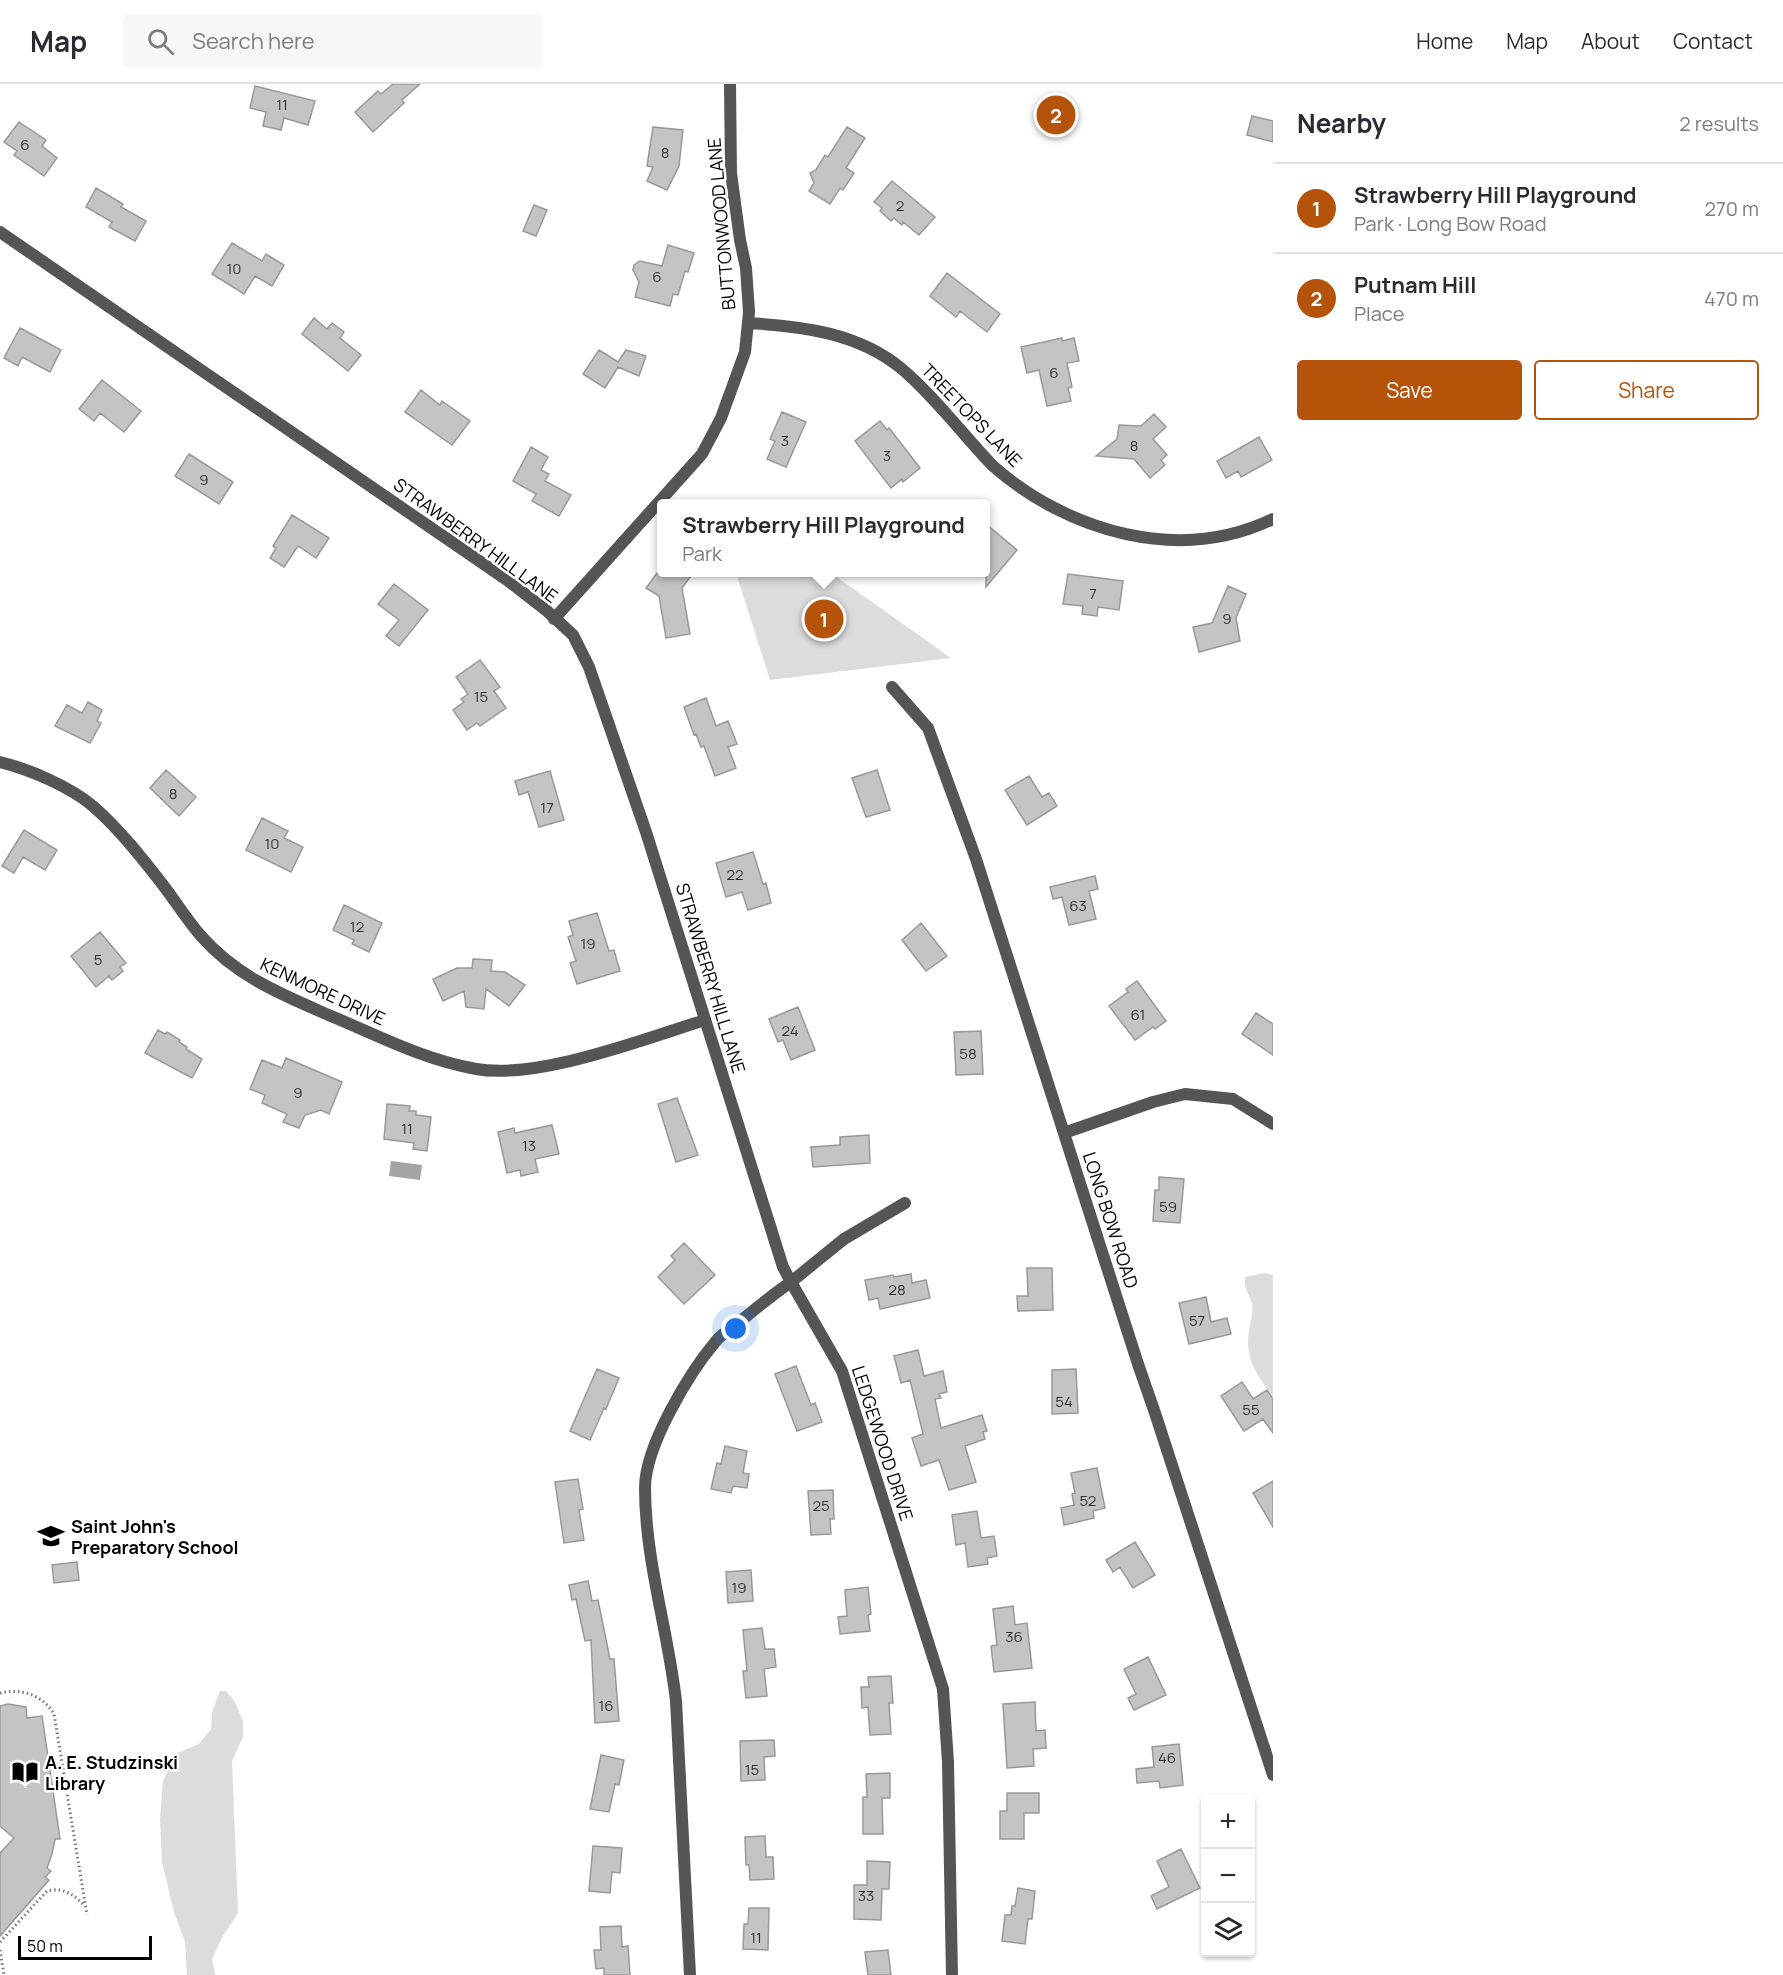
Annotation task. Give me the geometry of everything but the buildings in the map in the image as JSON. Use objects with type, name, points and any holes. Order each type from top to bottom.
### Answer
[{"type":"street","name":"BUTTONWOOD LANE","points":[[662,499],[702,454],[721,418],[745,352],[748,323],[746,268],[731,173],[730,84]]},
{"type":"street","name":"STRAWBERRY HILL LANE","points":[[0,232],[507,580],[573,635],[589,667],[646,832],[783,1267],[791,1282]]},
{"type":"street","name":"TREETOPS LANE","points":[[748,323],[804,327],[852,340],[870,348],[903,369],[993,466],[1009,480],[1048,505],[1092,525],[1159,539],[1209,539],[1231,535],[1273,519]]},
{"type":"street","name":"BUTTONWOOD LANE","points":[[554,619],[657,504]]},
{"type":"street","name":"LONG BOW ROAD","points":[[892,687],[928,728],[976,859],[1138,1364],[1270,1758],[1273,1775]]},
{"type":"street","name":"KENMORE DRIVE","points":[[0,762],[31,772],[92,806],[127,840],[201,936],[226,961],[273,991],[408,1050],[441,1062],[478,1070],[534,1068],[597,1053],[705,1020]]},
{"type":"street","points":[[1064,1132],[1154,1102],[1185,1095],[1233,1099],[1273,1124]]},
{"type":"street","points":[[690,1975],[676,1701],[672,1662],[655,1580],[646,1519],[645,1485],[655,1441],[679,1396],[717,1340],[843,1239],[905,1203]]},
{"type":"street","name":"LEDGEWOOD DRIVE","points":[[791,1282],[842,1371],[943,1689],[948,1762],[952,1975]]},
{"type":"path","points":[[0,1693],[22,1691],[33,1695],[50,1707],[54,1714],[87,1915]]},
{"type":"path","points":[[0,1942],[47,1892],[64,1891],[74,1895],[85,1906]]},
{"type":"path","points":[[0,1950],[4,1975]]},
{"type":"shaded area","points":[[737,577],[837,577],[951,658],[770,680]]},
{"type":"shaded area","points":[[391,1161],[422,1165],[420,1180],[389,1176]]},
{"type":"shaded area","points":[[1265,1273],[1273,1275],[1273,1396],[1252,1364],[1248,1341],[1252,1309],[1245,1286],[1245,1277]]},
{"type":"shaded area","points":[[220,1691],[226,1691],[235,1702],[243,1721],[243,1737],[232,1761],[238,1913],[212,1959],[215,1975],[187,1975],[185,1942],[174,1912],[162,1862],[160,1819],[163,1781],[175,1754],[199,1744],[211,1729],[212,1712]]},
{"type":"place","name":"Putnam Hill","points":[[1056,115]]},
{"type":"place","name":"Strawberry Hill Playground","points":[[824,619]]},
{"type":"place","name":"Saint John's Preparatory School","points":[[51,1536]]},
{"type":"place","name":"A. E. Studzinski Library","points":[[25,1772]]}]
